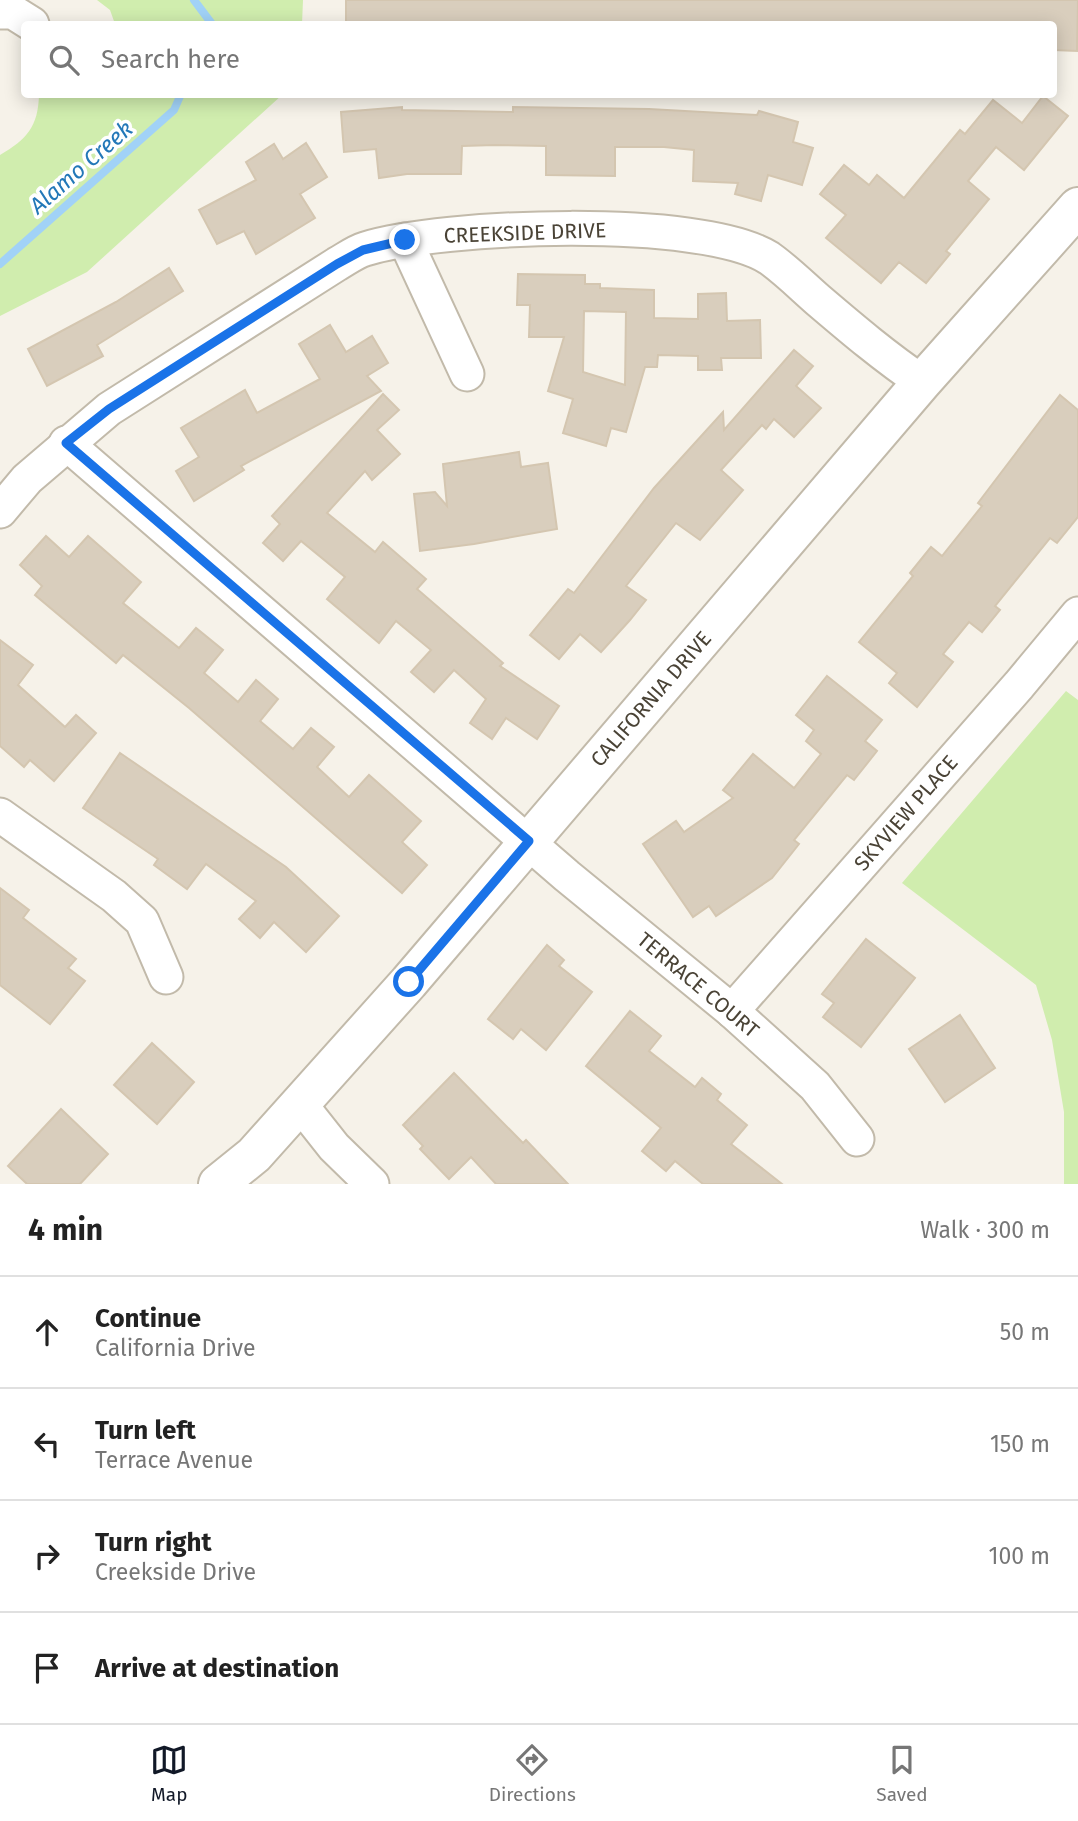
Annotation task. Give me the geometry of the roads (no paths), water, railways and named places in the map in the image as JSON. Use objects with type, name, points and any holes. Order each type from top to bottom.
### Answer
[{"type":"street","points":[[0,12],[13,12],[27,21]]},
{"type":"street","name":"CALIFORNIA DRIVE","points":[[218,1184],[254,1155],[300,1104],[922,382],[1078,207]]},
{"type":"street","name":"CREEKSIDE DRIVE","points":[[0,511],[27,479],[109,409],[337,264],[363,250],[405,240],[468,231],[647,230],[689,233],[734,244],[768,258],[883,355],[922,382]]},
{"type":"street","points":[[405,240],[467,374]]},
{"type":"street","name":"TERRACE COURT","points":[[66,443],[567,876],[732,1011],[815,1086],[857,1139]]},
{"type":"street","name":"SKYVIEW PLACE","points":[[732,1011],[1019,685],[1078,614]]},
{"type":"street","points":[[0,815],[114,896],[142,921],[166,977]]},
{"type":"street","points":[[300,1104],[334,1147],[372,1184]]},
{"type":"waterway","name":"Alamo Creek","points":[[194,0],[210,21]]},
{"type":"waterway","name":"Alamo Creek","points":[[0,264],[174,110],[179,98]]}]
